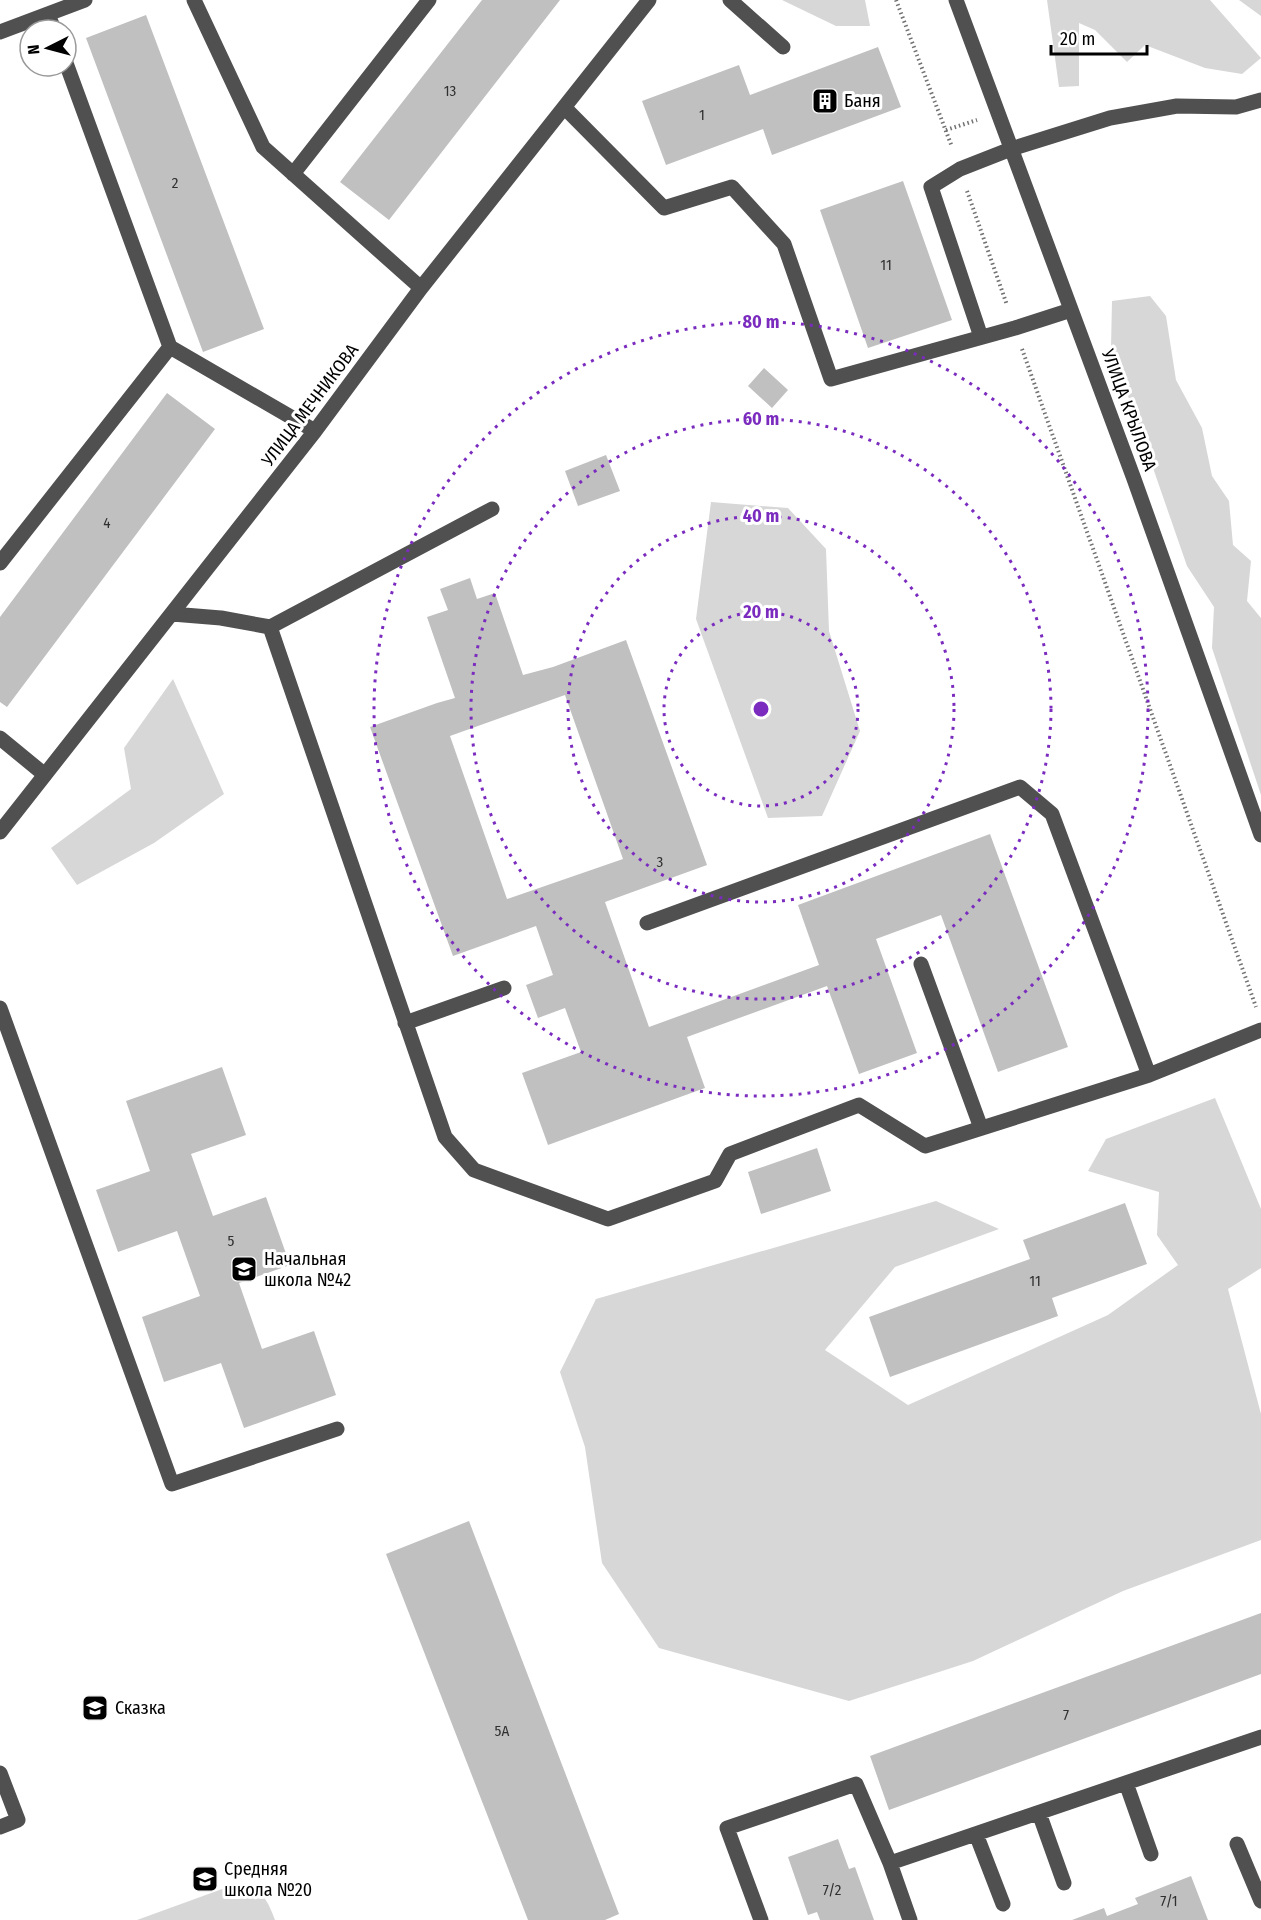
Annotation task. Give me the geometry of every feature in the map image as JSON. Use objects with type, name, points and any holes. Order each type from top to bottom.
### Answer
[{"type":"street","points":[[0,32],[86,0]]},
{"type":"street","points":[[194,0],[262,147],[421,288]]},
{"type":"street","points":[[293,174],[429,0]]},
{"type":"street","name":"УЛИЦА МЕЧНИКОВА","points":[[0,832],[315,431],[421,288],[566,108],[649,0]]},
{"type":"street","points":[[730,0],[783,47]]},
{"type":"street","name":"УЛИЦА КРЫЛОВА","points":[[956,0],[1134,479],[1261,835]]},
{"type":"street","points":[[48,14],[50,18]]},
{"type":"street","points":[[72,78],[170,346],[315,431]]},
{"type":"street","points":[[981,337],[931,187],[960,169],[1011,149],[1110,118],[1177,106],[1236,107],[1261,100]]},
{"type":"street","points":[[566,108],[664,208],[732,187],[784,244],[831,379],[1015,328],[1071,310]]},
{"type":"street","points":[[0,562],[170,346]]},
{"type":"street","points":[[172,614],[220,618],[270,627],[492,509]]},
{"type":"street","points":[[270,627],[445,1137],[474,1170],[608,1219],[715,1181],[730,1155],[859,1105],[925,1146],[1149,1075],[1261,1030]]},
{"type":"street","points":[[0,738],[45,775]]},
{"type":"street","points":[[647,923],[1020,787],[1052,814],[1149,1075]]},
{"type":"street","points":[[921,964],[981,1128]]},
{"type":"street","points":[[405,1023],[504,988]]},
{"type":"street","points":[[0,1008],[172,1484],[337,1429]]},
{"type":"street","points":[[890,1863],[1261,1737]]},
{"type":"street","points":[[0,1773],[18,1820],[0,1827]]},
{"type":"street","points":[[1126,1783],[1151,1854]]},
{"type":"street","points":[[761,1920],[727,1827],[856,1785],[890,1863],[910,1920]]},
{"type":"street","points":[[1039,1813],[1064,1882]]},
{"type":"street","points":[[976,1834],[1003,1904]]},
{"type":"street","points":[[1237,1844],[1261,1901]]},
{"type":"path","points":[[896,0],[960,169],[1257,1010]]},
{"type":"shaded area","points":[[782,0],[865,0],[870,26],[836,26]]},
{"type":"shaded area","points":[[1047,0],[1210,0],[1261,58],[1242,74],[1205,68],[1145,45],[1127,62],[1095,30],[1079,23],[1079,86],[1059,87]]},
{"type":"shaded area","points":[[1239,0],[1261,0],[1261,16]]},
{"type":"shaded area","points":[[1150,296],[1166,316],[1176,380],[1202,428],[1212,476],[1229,501],[1233,545],[1251,561],[1247,601],[1261,618],[1261,795],[1212,648],[1214,607],[1187,566],[1111,347],[1112,301]]},
{"type":"shaded area","points":[[711,502],[788,508],[826,549],[829,631],[860,731],[822,816],[768,818],[696,619]]},
{"type":"shaded area","points":[[173,679],[224,794],[154,843],[77,885],[51,848],[131,789],[124,748]]},
{"type":"shaded area","points":[[1215,1098],[1261,1209],[1261,1268],[1228,1289],[1261,1414],[1261,1540],[1123,1591],[973,1661],[849,1701],[659,1648],[602,1563],[585,1447],[560,1372],[596,1299],[936,1201],[999,1229],[895,1267],[825,1350],[908,1405],[1108,1315],[1178,1265],[1157,1235],[1159,1192],[1088,1171],[1106,1139]]},
{"type":"shaded area","points":[[236,1884],[251,1888],[262,1895],[275,1920],[137,1920]]},
{"type":"building","points":[[482,0],[560,0],[389,220],[340,182]]},
{"type":"building","points":[[146,15],[264,329],[203,352],[86,38]]},
{"type":"building","points":[[878,47],[901,107],[772,155],[763,129],[666,165],[642,101],[739,65],[750,95]]},
{"type":"building","points":[[903,181],[952,320],[868,348],[820,210]]},
{"type":"building","points":[[764,368],[788,390],[772,408],[748,386]]},
{"type":"building","points":[[167,393],[215,429],[7,707],[0,702],[0,617]]},
{"type":"building","points":[[606,455],[620,491],[578,506],[565,471]]},
{"type":"building","points":[[470,578],[477,599],[495,593],[523,675],[553,667],[626,640],[707,865],[605,902],[649,1027],[819,965],[798,905],[990,834],[1068,1047],[998,1072],[941,915],[876,939],[917,1053],[859,1074],[827,986],[687,1037],[705,1088],[548,1145],[522,1073],[581,1052],[565,1008],[538,1018],[526,985],[553,975],[536,926],[453,956],[370,727],[455,698],[427,617],[448,610],[440,589]],"holes":[[[565,695],[623,859],[507,899],[450,736]]]},
{"type":"building","points":[[222,1067],[246,1135],[191,1154],[213,1216],[266,1197],[290,1265],[239,1283],[262,1349],[314,1331],[336,1395],[244,1428],[221,1363],[164,1382],[142,1317],[200,1296],[177,1231],[118,1252],[96,1190],[150,1171],[126,1101]]},
{"type":"building","points":[[817,1148],[831,1191],[761,1214],[748,1172]]},
{"type":"building","points":[[1125,1203],[1147,1264],[1052,1298],[1058,1316],[890,1377],[869,1317],[1030,1259],[1023,1240]]},
{"type":"building","points":[[469,1521],[619,1914],[605,1920],[528,1920],[386,1554]]},
{"type":"building","points":[[1261,1613],[1261,1674],[889,1810],[870,1756]]},
{"type":"building","points":[[838,1839],[849,1869],[855,1867],[874,1920],[820,1920],[817,1912],[808,1915],[788,1857]]},
{"type":"building","points":[[1191,1876],[1208,1920],[1072,1920],[1104,1908],[1107,1916],[1138,1904],[1135,1898]]},
{"type":"place","name":"Баня","points":[[825,101]]},
{"type":"place","name":"Начальная школа №42","points":[[244,1269]]},
{"type":"place","name":"Сказка","points":[[95,1708]]},
{"type":"place","name":"Средняя школа №20","points":[[205,1879]]}]
